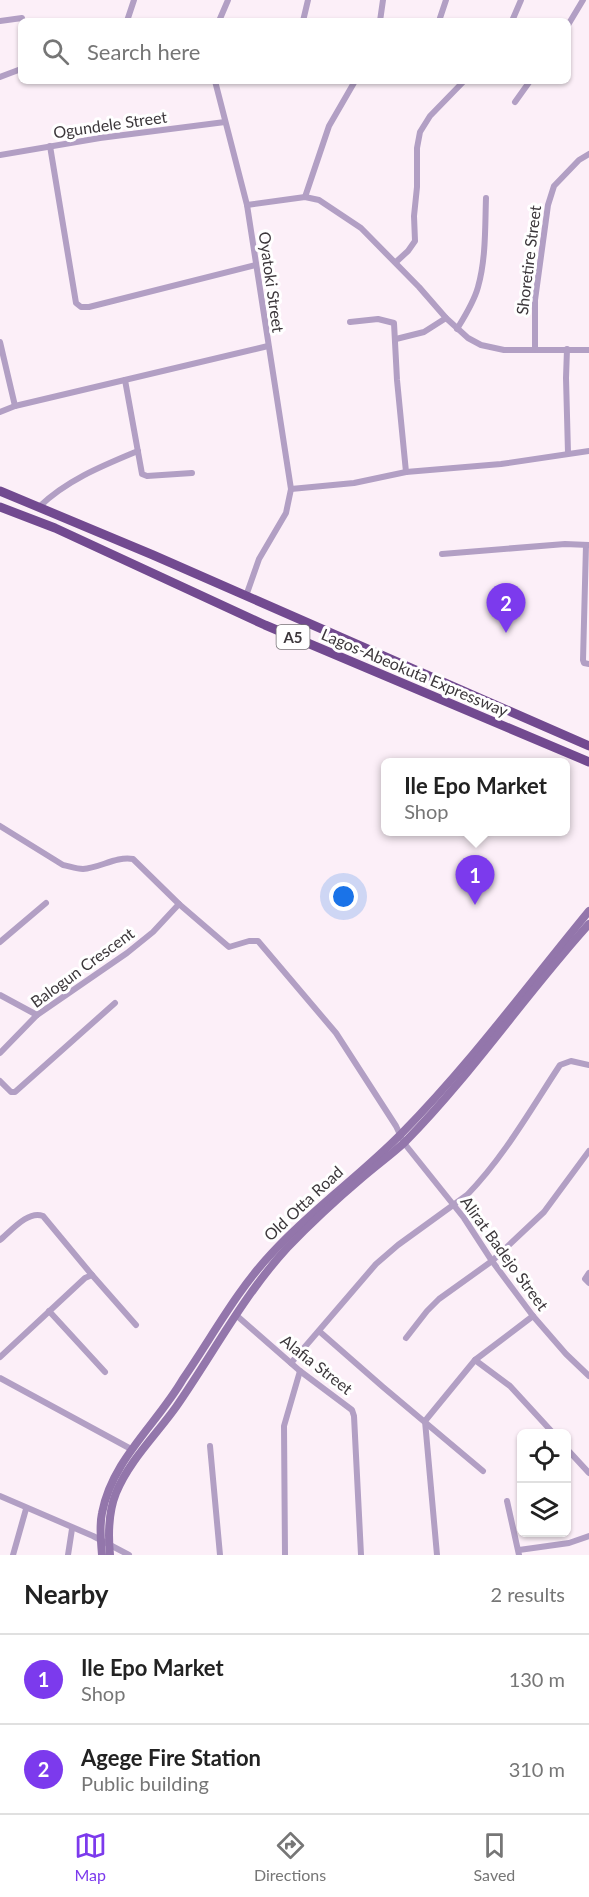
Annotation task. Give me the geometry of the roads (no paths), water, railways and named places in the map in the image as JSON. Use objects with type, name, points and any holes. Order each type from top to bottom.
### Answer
[{"type":"highway","name":"Lagos-Abeokuta Expressway","points":[[0,491],[589,746]]},
{"type":"highway","name":"Lagos-Abeokuta Expressway","points":[[0,507],[55,528],[265,625],[589,762]]},
{"type":"main road","name":"Old Otta Road","points":[[102,1555],[111,1511],[120,1484],[140,1453],[175,1409],[261,1278],[287,1248],[402,1138],[589,911]]},
{"type":"main road","points":[[402,1138],[462,1079],[551,966],[589,924]]},
{"type":"main road","name":"Old Otta Road","points":[[110,1555],[105,1543],[102,1514],[107,1494],[131,1449],[172,1397],[231,1308],[271,1254],[325,1201],[402,1138]]},
{"type":"street","points":[[128,18],[135,0]]},
{"type":"street","points":[[220,18],[228,0]]},
{"type":"street","points":[[304,18],[308,0]]},
{"type":"street","points":[[380,18],[383,0]]},
{"type":"street","points":[[440,18],[446,0]]},
{"type":"street","points":[[513,18],[521,0]]},
{"type":"street","points":[[571,20],[583,0]]},
{"type":"street","points":[[0,21],[18,19]]},
{"type":"street","points":[[0,77],[18,70]]},
{"type":"street","name":"Oyatoki Street","points":[[216,84],[247,205],[291,489]]},
{"type":"street","points":[[305,197],[325,136],[336,111],[353,84]]},
{"type":"street","points":[[396,262],[408,251],[415,240],[416,158],[423,125],[461,84]]},
{"type":"street","points":[[514,102],[528,84]]},
{"type":"street","name":"Ogundele Street","points":[[0,155],[225,122]]},
{"type":"street","points":[[50,146],[76,303],[81,307],[256,265]]},
{"type":"street","name":"Shoretire Street","points":[[535,349],[535,300],[545,218],[551,195],[554,186],[569,173],[579,160],[589,154]]},
{"type":"street","points":[[247,205],[305,197],[319,200],[351,221],[378,243],[446,318],[475,342],[495,349],[589,350]]},
{"type":"street","points":[[457,329],[479,286],[486,198]]},
{"type":"street","points":[[396,339],[423,332],[446,318]]},
{"type":"street","points":[[350,322],[378,319],[394,323],[406,472]]},
{"type":"street","points":[[0,342],[15,406]]},
{"type":"street","points":[[0,412],[15,406],[268,346]]},
{"type":"street","points":[[567,349],[568,453]]},
{"type":"street","points":[[125,380],[143,476],[192,473]]},
{"type":"street","points":[[39,507],[72,480],[138,451]]},
{"type":"street","points":[[246,596],[259,559],[286,513],[291,489],[354,483],[406,472],[512,463],[589,451]]},
{"type":"street","points":[[442,554],[565,544],[587,545],[583,660],[584,663],[589,664]]},
{"type":"street","points":[[0,826],[63,865],[74,868],[83,869],[124,858],[133,859],[179,904]]},
{"type":"street","points":[[0,942],[46,903]]},
{"type":"street","name":"Balogun Crescent","points":[[0,1053],[37,1016],[135,947],[153,932],[179,904]]},
{"type":"street","name":"Alirat Badejo Street","points":[[179,904],[229,947],[249,941],[258,941],[336,1033],[402,1138],[464,1218],[492,1261],[533,1316],[566,1354],[589,1376]]},
{"type":"street","points":[[0,994],[37,1016]]},
{"type":"street","points":[[0,1081],[11,1092],[15,1092],[116,1002]]},
{"type":"street","points":[[291,1363],[376,1264],[467,1195],[492,1166],[560,1065],[571,1061],[589,1065]]},
{"type":"street","points":[[406,1338],[439,1299],[492,1261],[544,1212],[589,1151]]},
{"type":"street","points":[[1,1238],[28,1217],[39,1214],[44,1216],[136,1325]]},
{"type":"street","points":[[0,1357],[85,1278],[93,1275]]},
{"type":"street","points":[[49,1311],[105,1372]]},
{"type":"street","name":"Alafia Street","points":[[236,1315],[300,1371],[347,1404],[354,1416],[361,1555]]},
{"type":"street","points":[[437,1555],[425,1421],[475,1360],[533,1316]]},
{"type":"street","points":[[319,1331],[483,1471]]},
{"type":"street","points":[[475,1360],[510,1386],[549,1429]]},
{"type":"street","points":[[285,1555],[284,1426],[300,1371]]},
{"type":"street","points":[[0,1377],[131,1449]]},
{"type":"street","points":[[210,1446],[212,1489],[220,1555]]},
{"type":"street","points":[[571,1453],[589,1473]]},
{"type":"street","points":[[0,1497],[129,1555]]},
{"type":"street","points":[[507,1501],[519,1553],[569,1543],[589,1536]]},
{"type":"street","points":[[13,1555],[27,1509]]},
{"type":"street","points":[[68,1555],[72,1529]]},
{"type":"place","name":"Agege Fire Station","points":[[506,633]]},
{"type":"place","name":"Ile Epo Market","points":[[475,905]]}]
